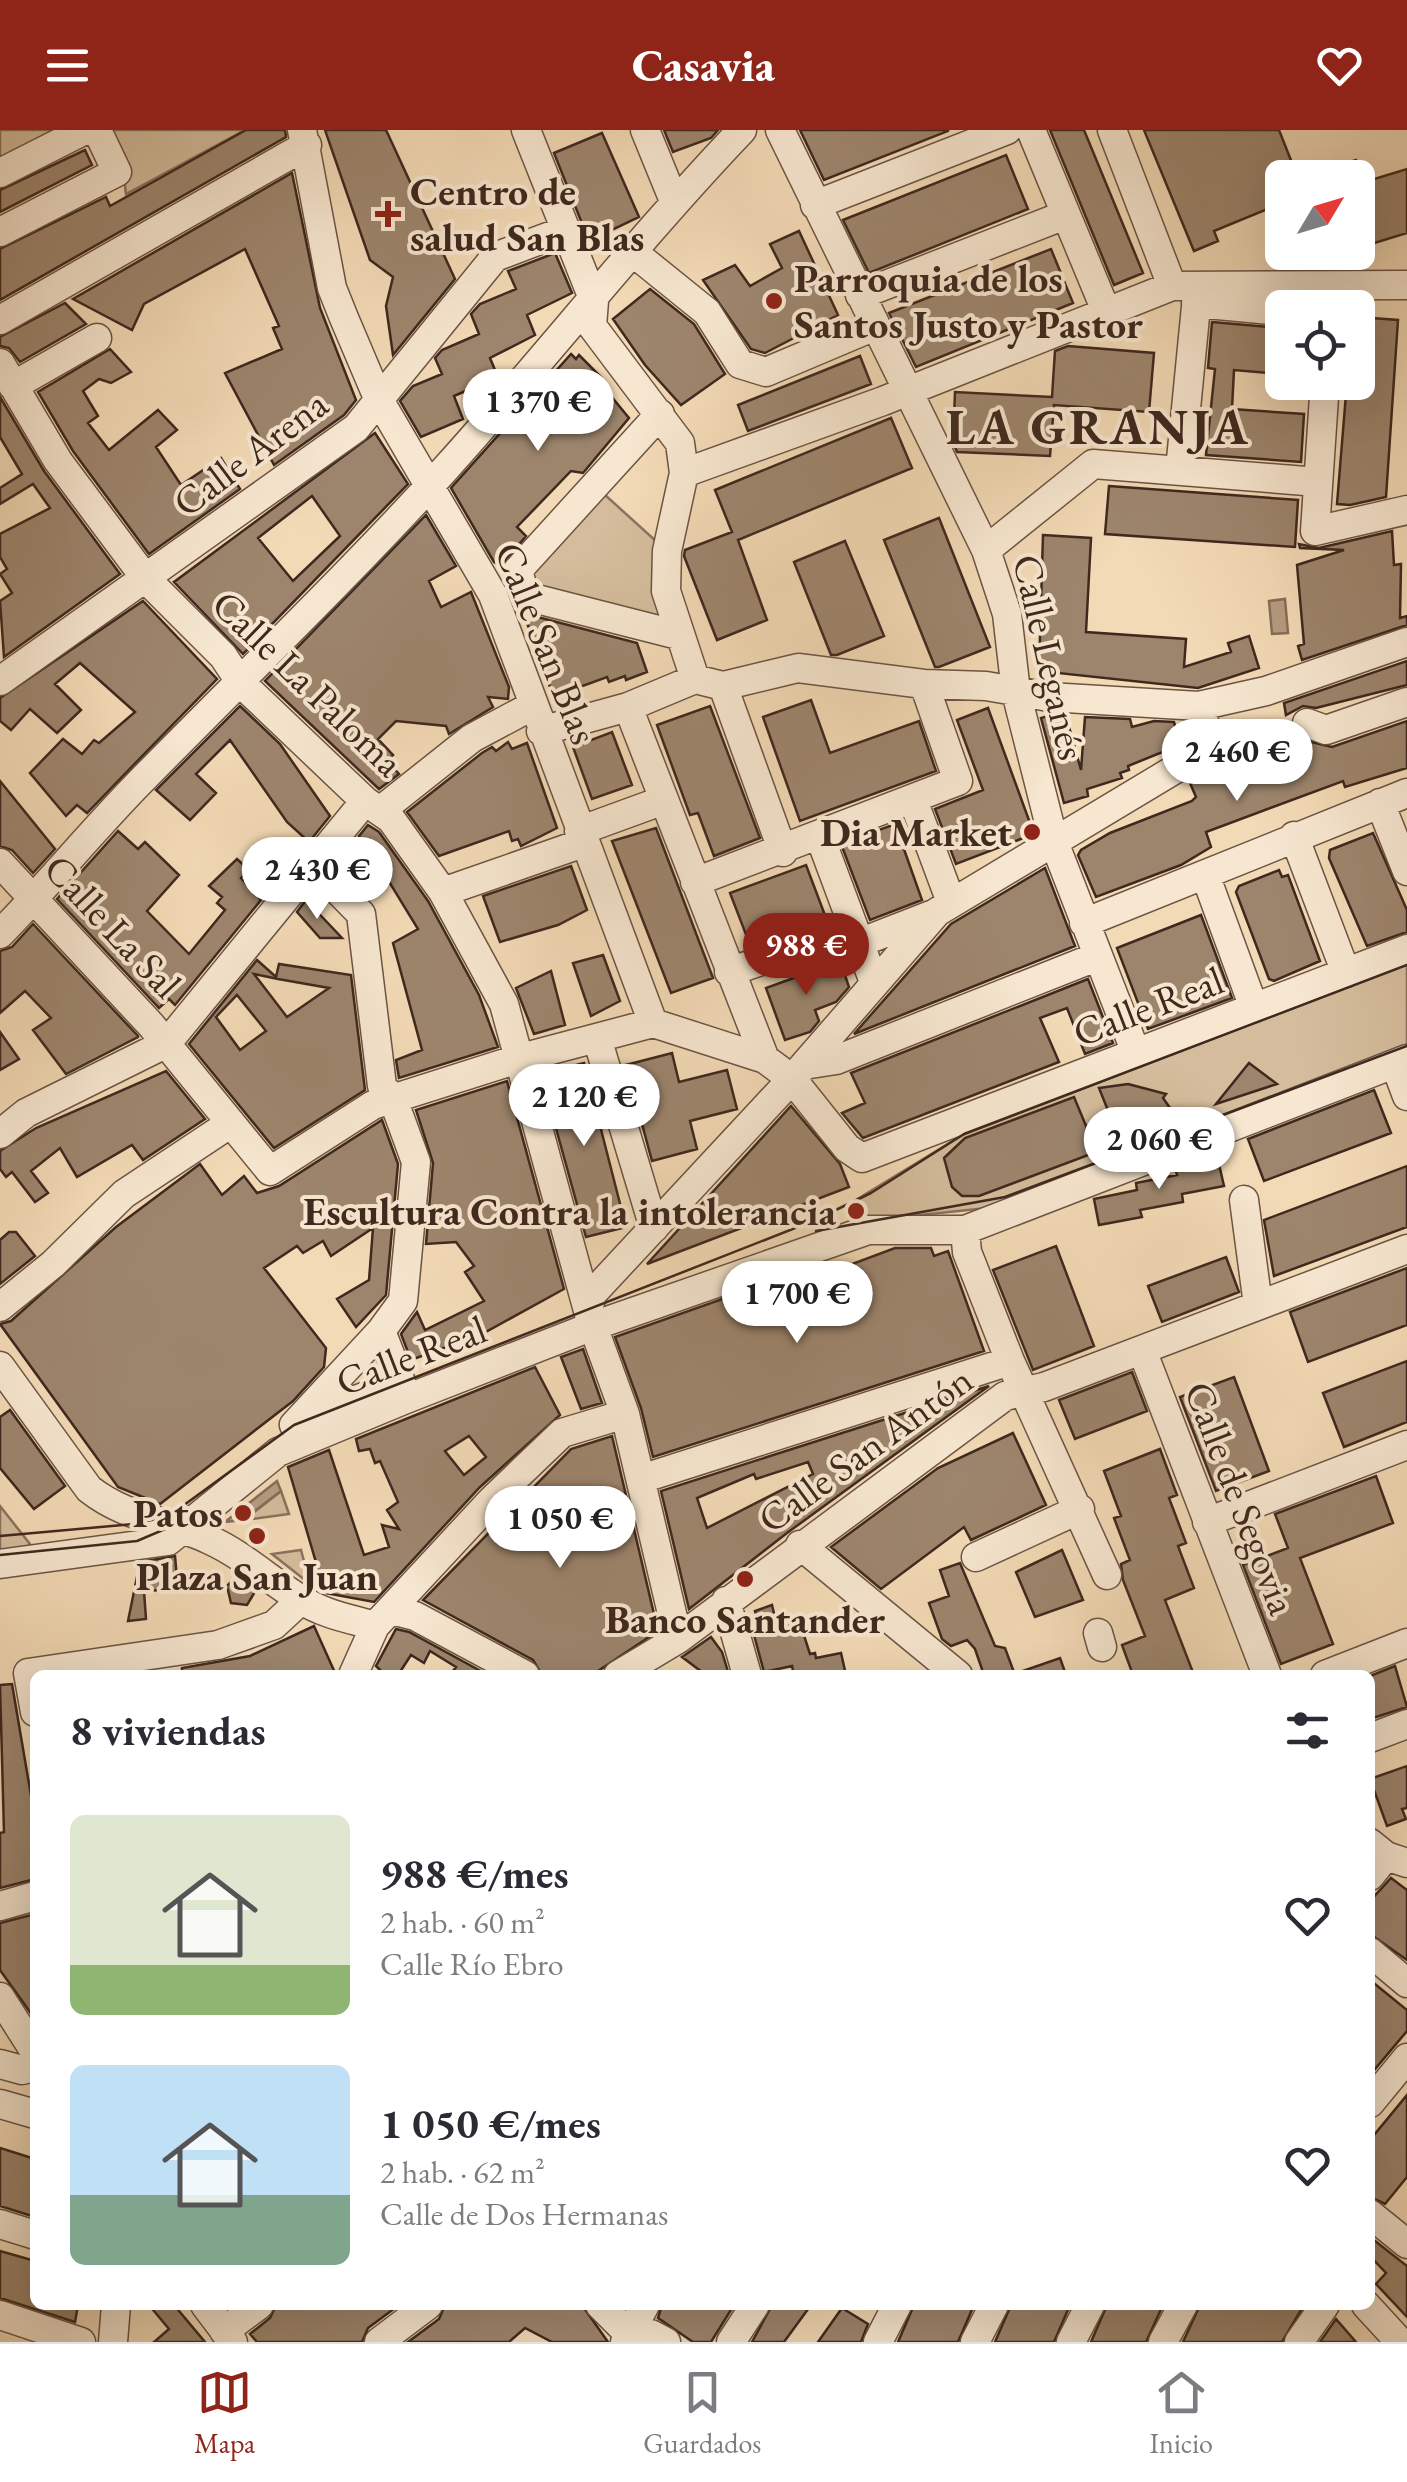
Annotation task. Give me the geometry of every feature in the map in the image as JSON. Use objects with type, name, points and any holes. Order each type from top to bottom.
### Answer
[{"type":"street","points":[[0,173],[85,130]]},
{"type":"street","points":[[0,232],[117,172],[97,130]]},
{"type":"street","points":[[644,130],[674,202]]},
{"type":"street","points":[[0,933],[139,783],[241,683],[431,484],[594,301],[674,202],[742,130]]},
{"type":"street","name":"Calle Leganés","points":[[780,130],[904,392],[986,550],[1007,614],[1016,692],[1054,842],[1136,1052]]},
{"type":"street","points":[[1031,130],[1106,311]]},
{"type":"street","points":[[1112,130],[1188,292],[1180,470]]},
{"type":"street","points":[[535,133],[594,301],[592,326],[680,443],[684,473],[667,552],[666,592],[694,680]]},
{"type":"street","points":[[815,205],[998,134]]},
{"type":"street","points":[[0,320],[305,138]]},
{"type":"street","name":"Calle San Blas","points":[[305,138],[332,288],[378,398],[493,595],[653,1024]]},
{"type":"street","points":[[860,294],[1066,214]]},
{"type":"street","name":"Calle Arena","points":[[2,674],[146,579],[356,428],[496,257],[566,230]]},
{"type":"street","points":[[634,253],[707,312],[740,364],[766,372],[875,326]]},
{"type":"street","points":[[1372,290],[1407,285]]},
{"type":"street","points":[[1188,292],[1265,307]]},
{"type":"street","points":[[684,473],[904,392],[1106,311],[1188,292],[1265,294]]},
{"type":"street","points":[[7,375],[97,338]]},
{"type":"street","name":"Calle La Paloma","points":[[7,375],[58,461],[146,579],[223,656],[241,683],[373,806],[443,892],[504,1004],[591,1318],[624,1414],[678,1640]]},
{"type":"street","points":[[1323,400],[1314,532],[1407,510]]},
{"type":"street","points":[[660,414],[518,570],[525,596],[678,635]]},
{"type":"street","points":[[986,550],[1093,464],[1318,482]]},
{"type":"street","points":[[0,1134],[26,1113],[167,1044],[314,865],[373,806],[472,738],[536,718],[628,707],[694,680],[723,686],[798,668],[924,684],[1199,706],[1266,691],[1407,642]]},
{"type":"street","points":[[695,882],[783,852],[958,781],[924,684]]},
{"type":"street","points":[[723,686],[783,852]]},
{"type":"street","points":[[1307,723],[1326,730],[1407,702]]},
{"type":"street","points":[[729,972],[944,907],[1212,747],[1199,706]]},
{"type":"street","points":[[628,707],[764,1059]]},
{"type":"street","points":[[1084,923],[1407,793]]},
{"type":"street","points":[[443,892],[664,800]]},
{"type":"street","points":[[913,800],[944,907]]},
{"type":"street","points":[[1380,803],[1407,871]]},
{"type":"street","points":[[1294,836],[1346,973]]},
{"type":"street","points":[[820,837],[874,982]]},
{"type":"street","name":"Calle La Sal","points":[[0,862],[167,1044],[270,1171],[373,1106],[394,1099]]},
{"type":"street","points":[[299,1433],[403,1302],[416,1162],[394,1099],[382,1086],[361,914],[314,865]]},
{"type":"street","points":[[1206,877],[1254,1008]]},
{"type":"street","points":[[591,1318],[592,1294],[798,1072],[944,907]]},
{"type":"street","name":"Calle Real","points":[[798,1072],[847,1148],[862,1158],[1407,949]]},
{"type":"street","points":[[394,1099],[521,1058],[653,1024],[798,1072],[1096,957]]},
{"type":"street","points":[[597,1038],[654,1228]]},
{"type":"street","points":[[1108,1576],[1010,1361],[968,1252],[965,1230],[1401,1062],[1407,1096]]},
{"type":"street","points":[[0,1307],[78,1241],[124,1194],[231,1123]]},
{"type":"street","points":[[1244,1200],[1258,1305]]},
{"type":"street","name":"Calle Real","points":[[0,1564],[145,1547],[186,1530],[299,1433],[591,1318],[868,1230],[965,1230]]},
{"type":"street","name":"Calle San Antón","points":[[627,1670],[678,1640],[726,1600],[1004,1396],[1026,1392],[1142,1350],[1407,1248]]},
{"type":"street","points":[[299,1433],[400,1382],[381,1330]]},
{"type":"street","name":"Calle de Segovia","points":[[1142,1350],[1265,1670]]},
{"type":"street","points":[[641,1479],[1010,1361]]},
{"type":"street","points":[[1,1370],[89,1489],[130,1516],[186,1530],[235,1553],[301,1600],[383,1618],[415,1616],[515,1670]]},
{"type":"street","points":[[355,1670],[383,1618],[492,1500],[562,1433],[624,1414]]},
{"type":"street","points":[[1207,1522],[1407,1445]]},
{"type":"street","points":[[976,1557],[1080,1509]]},
{"type":"street","points":[[800,1545],[952,1670]]},
{"type":"street","points":[[71,1670],[129,1666],[218,1645],[274,1625],[301,1600]]},
{"type":"street","points":[[726,1600],[746,1670]]},
{"type":"street","points":[[1338,1670],[1407,1643]]},
{"type":"street","points":[[1375,1736],[1407,1724]]},
{"type":"street","points":[[0,1906],[30,1897]]},
{"type":"street","points":[[1375,1956],[1407,1983]]},
{"type":"street","points":[[0,1997],[30,2044]]},
{"type":"street","points":[[1375,2097],[1407,2058]]},
{"type":"street","points":[[0,2064],[30,2068]]},
{"type":"street","points":[[0,2104],[30,2113]]},
{"type":"street","points":[[1389,2229],[1407,2206]]},
{"type":"street","points":[[0,2224],[30,2233]]},
{"type":"street","points":[[114,2342],[116,2310]]},
{"type":"street","points":[[209,2310],[228,2337],[254,2310]]},
{"type":"street","points":[[379,2342],[421,2310]]},
{"type":"street","points":[[604,2310],[627,2338]]},
{"type":"street","points":[[627,2338],[642,2310]]},
{"type":"street","points":[[731,2342],[752,2310]]},
{"type":"street","points":[[878,2342],[894,2310]]},
{"type":"street","points":[[975,2342],[991,2310]]},
{"type":"street","points":[[1070,2342],[1087,2310]]},
{"type":"street","points":[[1163,2342],[1180,2310]]},
{"type":"street","points":[[1299,2342],[1321,2310]]},
{"type":"street","points":[[1371,2310],[1400,2342]]},
{"type":"street","points":[[0,2315],[81,2342]]},
{"type":"street","points":[[0,2332],[28,2342]]},
{"type":"street","points":[[627,2338],[650,2334],[666,2342]]},
{"type":"shaded area","points":[[0,130],[75,130],[0,168]]},
{"type":"shaded area","points":[[109,130],[245,130],[126,194],[122,162]]},
{"type":"shaded area","points":[[594,485],[667,551],[678,635],[525,596],[518,570]]},
{"type":"shaded area","points":[[1285,599],[1288,633],[1272,634],[1269,601]]},
{"type":"shaded area","points":[[1407,953],[1407,1049],[997,1207],[853,1222],[846,1206],[964,1134]]},
{"type":"shaded area","points":[[277,1481],[281,1491],[243,1520],[225,1522]]},
{"type":"shaded area","points":[[281,1491],[289,1514],[244,1520]]},
{"type":"shaded area","points":[[0,1506],[41,1558],[0,1564]]},
{"type":"shaded area","points":[[301,1550],[310,1584],[272,1554]]},
{"type":"building","points":[[246,130],[285,130],[286,137],[0,300],[0,249],[106,197],[110,206]]},
{"type":"building","name":"Centro de salud San Blas","points":[[325,130],[386,130],[455,279],[393,355],[386,306],[393,277],[370,260]]},
{"type":"building","points":[[664,130],[718,130],[711,138],[673,152]]},
{"type":"building","points":[[800,130],[948,130],[948,131],[824,180]]},
{"type":"building","points":[[1050,130],[1084,130],[1143,273],[1114,285]]},
{"type":"building","points":[[1144,130],[1279,130],[1291,160],[1265,160],[1265,210],[1214,231],[1218,241],[1194,251]]},
{"type":"building","points":[[602,133],[639,217],[589,241],[554,153]]},
{"type":"building","points":[[85,150],[92,165],[0,212],[0,190]]},
{"type":"building","points":[[1006,155],[1028,209],[869,273],[843,220]]},
{"type":"building","points":[[1407,169],[1407,233],[1375,243],[1375,179]]},
{"type":"building","points":[[292,173],[320,308],[356,400],[344,415],[274,465],[225,373],[282,349],[273,328],[279,326],[245,249],[144,304],[132,330],[73,299]]},
{"type":"building","name":"Parroquia de los Santos Justo y Pastor","points":[[799,231],[838,315],[765,353],[751,349],[703,280],[735,265],[750,286],[782,268],[770,244]]},
{"type":"building","points":[[1051,249],[1073,303],[916,367],[889,313]]},
{"type":"building","points":[[555,253],[572,293],[527,315],[535,335],[490,358],[498,377],[454,396],[463,419],[421,437],[400,401],[413,386],[442,374],[435,358],[442,350],[479,334],[471,314],[480,304],[516,289],[508,271]]},
{"type":"building","points":[[650,289],[694,324],[725,374],[681,405],[645,365],[613,319]]},
{"type":"building","points":[[65,303],[86,324],[20,362],[9,348],[0,346],[0,337]]},
{"type":"building","points":[[1375,318],[1398,320],[1386,497],[1337,504],[1346,400],[1375,400]]},
{"type":"building","points":[[1212,322],[1265,327],[1265,373],[1234,370],[1232,409],[1304,414],[1301,462],[1206,455],[1215,369],[1208,368]]},
{"type":"building","points":[[1068,346],[1154,353],[1149,412],[1054,405],[1050,456],[957,452],[953,442],[955,392],[1052,397],[1055,351]]},
{"type":"building","points":[[110,349],[131,372],[111,383],[99,379],[83,391],[98,416],[88,423],[109,450],[158,410],[177,430],[156,447],[181,485],[221,458],[240,489],[149,554],[73,451],[38,392]]},
{"type":"building","points":[[571,354],[576,359],[579,355],[604,380],[601,384],[629,418],[583,473],[571,471],[517,527],[526,536],[501,566],[494,562],[451,488]]},
{"type":"building","points":[[860,356],[871,384],[748,431],[738,405]]},
{"type":"building","points":[[0,397],[44,471],[120,574],[4,657],[0,601],[12,593],[0,574],[7,569],[0,557],[0,534],[50,508],[33,484],[0,504],[0,488],[22,474],[0,437]]},
{"type":"building","points":[[891,418],[912,468],[738,540],[767,620],[717,640],[684,556],[685,550],[732,532],[715,490]]},
{"type":"building","points":[[375,433],[408,484],[243,654],[174,582]],"holes":[[[312,496],[340,536],[293,581],[258,538]]]},
{"type":"building","points":[[1109,486],[1298,500],[1295,547],[1105,534]]},
{"type":"building","points":[[426,515],[456,566],[429,581],[441,607],[471,592],[509,687],[508,699],[488,697],[493,707],[449,734],[446,726],[396,721],[378,739],[393,755],[387,761],[399,774],[379,789],[265,681]]},
{"type":"building","points":[[939,518],[990,647],[935,667],[884,540]]},
{"type":"building","points":[[1392,531],[1394,565],[1401,564],[1400,618],[1407,616],[1407,625],[1302,660],[1298,646],[1304,644],[1297,565],[1344,550],[1300,548],[1299,544],[1319,548]]},
{"type":"building","points":[[1043,535],[1091,538],[1086,632],[1186,639],[1184,667],[1231,652],[1228,643],[1249,636],[1259,668],[1198,688],[1039,671]]},
{"type":"building","points":[[845,541],[884,636],[831,655],[794,562]]},
{"type":"building","points":[[143,601],[217,679],[87,813],[77,805],[66,816],[30,773],[63,739],[82,754],[94,740],[99,743],[135,712],[80,663],[55,684],[81,710],[57,733],[30,709],[11,730],[0,721],[0,698]]},
{"type":"building","points":[[534,616],[637,643],[647,672],[626,680],[625,676],[609,682],[607,677],[577,688],[551,690],[526,620]]},
{"type":"building","points":[[1407,661],[1407,685],[1316,708],[1303,706],[1286,715],[1284,703]]},
{"type":"building","points":[[811,700],[830,753],[919,721],[936,771],[800,821],[763,717]]},
{"type":"building","points":[[240,706],[280,744],[330,816],[309,842],[287,822],[230,740],[196,774],[216,793],[190,820],[156,790]]},
{"type":"building","points":[[710,706],[760,838],[714,856],[698,813],[690,815],[657,725]]},
{"type":"building","points":[[988,708],[1034,834],[956,864],[935,809],[983,790],[957,720]]},
{"type":"building","points":[[1066,716],[1081,770],[1085,717],[1130,719],[1132,727],[1154,721],[1174,722],[1178,738],[1168,741],[1170,749],[1128,766],[1129,770],[1120,773],[1122,778],[1087,789],[1088,796],[1064,803],[1041,718]]},
{"type":"building","points":[[1407,721],[1407,768],[1345,787],[1343,781],[1206,832],[1211,847],[1181,865],[1096,897],[1078,855],[1081,850],[1110,833],[1192,801],[1196,797],[1190,783],[1303,740],[1332,747]]},
{"type":"building","points":[[612,732],[632,785],[592,799],[573,747]]},
{"type":"building","points":[[508,742],[512,749],[527,743],[557,828],[521,846],[518,839],[512,841],[509,831],[439,856],[407,812],[482,753],[492,747],[496,751]]},
{"type":"building","points":[[0,781],[55,849],[33,873],[12,850],[0,846]]},
{"type":"building","points":[[895,824],[922,900],[870,920],[841,844]]},
{"type":"building","points":[[368,825],[379,832],[428,901],[479,995],[498,1047],[399,1078],[396,1060],[422,1050],[393,943],[418,929],[385,875],[376,882],[360,856],[368,851],[359,836]]},
{"type":"building","points":[[656,828],[713,978],[671,993],[612,841]]},
{"type":"building","points":[[118,831],[138,849],[145,842],[179,875],[147,911],[189,954],[225,910],[217,903],[222,897],[209,886],[237,859],[249,870],[241,878],[261,900],[175,1005],[169,999],[159,1008],[57,899]]},
{"type":"building","points":[[1373,833],[1407,910],[1407,932],[1367,946],[1329,858],[1330,850]]},
{"type":"building","points":[[806,865],[826,918],[750,945],[730,893]]},
{"type":"building","points":[[571,866],[587,910],[558,925],[500,942],[483,896]]},
{"type":"building","points":[[1045,868],[1075,946],[854,1034],[951,924]]},
{"type":"building","points":[[1279,870],[1282,877],[1288,875],[1320,961],[1274,981],[1269,979],[1236,892],[1239,886]]},
{"type":"building","points":[[306,900],[342,938],[320,938],[297,912]]},
{"type":"building","points":[[1201,915],[1232,998],[1148,1029],[1117,948]]},
{"type":"building","points":[[33,924],[138,1037],[66,1074],[33,1030],[51,1018],[25,991],[0,1013],[0,951],[12,947]]},
{"type":"building","points":[[603,955],[620,1001],[591,1016],[573,963]]},
{"type":"building","points":[[257,960],[276,977],[279,964],[351,975],[365,1090],[274,1148],[189,1044]],"holes":[[[254,974],[278,979],[329,988],[287,1017]],[[237,995],[266,1031],[240,1050],[216,1017]]]},
{"type":"building","points":[[840,961],[849,987],[836,1002],[815,1010],[819,1021],[810,1032],[785,1040],[766,988]]},
{"type":"building","points":[[551,971],[565,1025],[534,1034],[516,988]]},
{"type":"building","points":[[1088,979],[1113,1043],[1085,1054],[1067,1008],[1040,1018],[1059,1062],[863,1138],[842,1113],[865,1103],[851,1073]]},
{"type":"building","points":[[0,1032],[19,1059],[0,1070]]},
{"type":"building","points":[[672,1053],[679,1082],[727,1070],[737,1109],[690,1121],[697,1149],[652,1161],[626,1065]]},
{"type":"building","points":[[584,1063],[626,1227],[586,1237],[541,1074]]},
{"type":"building","points":[[1249,1063],[1277,1084],[1216,1104]]},
{"type":"building","points":[[166,1071],[205,1119],[143,1160],[132,1145],[77,1177],[60,1148],[31,1171],[48,1193],[35,1202],[12,1172],[6,1177],[0,1169],[0,1151],[36,1128]]},
{"type":"building","points":[[507,1081],[564,1289],[482,1334],[411,1360],[401,1334],[417,1312],[425,1330],[484,1301],[465,1272],[474,1266],[456,1242],[426,1244],[433,1163],[416,1110]]},
{"type":"building","points":[[1128,1084],[1166,1094],[1163,1098],[1179,1121],[979,1196],[962,1196],[952,1187],[944,1158],[965,1138],[1074,1097],[1089,1133],[1113,1123],[1099,1088]]},
{"type":"building","points":[[1374,1090],[1391,1133],[1264,1181],[1248,1139]]},
{"type":"building","points":[[791,1106],[840,1164],[849,1187],[647,1264]]},
{"type":"building","points":[[382,1120],[398,1164],[386,1295],[356,1327],[337,1299],[369,1280],[373,1228],[331,1256],[323,1241],[303,1253],[297,1246],[264,1268],[326,1348],[324,1367],[293,1401],[160,1504],[118,1487],[0,1324],[11,1321],[116,1227],[200,1164],[222,1195],[244,1176],[257,1193],[279,1186]]},
{"type":"building","points":[[1218,1160],[1224,1186],[1182,1194],[1183,1202],[1140,1210],[1142,1217],[1099,1225],[1094,1199],[1137,1190],[1136,1183],[1177,1175],[1175,1168]]},
{"type":"building","points":[[1407,1166],[1407,1227],[1274,1276],[1264,1220]]},
{"type":"building","points":[[9,1232],[16,1232],[35,1256],[0,1284],[0,1240]]},
{"type":"building","points":[[1056,1246],[1094,1346],[1033,1370],[993,1270]]},
{"type":"building","points":[[895,1248],[931,1248],[934,1256],[948,1251],[984,1351],[653,1457],[641,1408],[615,1337],[742,1292],[748,1303]]},
{"type":"building","points":[[1226,1257],[1239,1292],[1162,1322],[1148,1286]]},
{"type":"building","points":[[1407,1268],[1407,1325],[1308,1362],[1290,1312]]},
{"type":"building","points":[[583,1349],[602,1403],[581,1409],[561,1357]]},
{"type":"building","points":[[1407,1361],[1407,1422],[1344,1447],[1323,1393]]},
{"type":"building","points":[[535,1367],[560,1415],[480,1487],[374,1602],[325,1593],[288,1467],[329,1450],[364,1555],[389,1547],[382,1525],[399,1529],[387,1510],[398,1502],[380,1461],[375,1463],[370,1449],[359,1451],[356,1439]],"holes":[[[469,1436],[486,1457],[464,1475],[445,1451]]]},
{"type":"building","points":[[1132,1372],[1147,1411],[1075,1439],[1059,1400]]},
{"type":"building","points":[[1234,1377],[1269,1471],[1216,1491],[1180,1397]]},
{"type":"building","points":[[989,1386],[689,1609],[661,1491]],"holes":[[[808,1462],[813,1474],[707,1528],[697,1498],[754,1474],[756,1479]]]},
{"type":"building","points":[[10,1410],[65,1486],[34,1509],[0,1468],[0,1417]]},
{"type":"building","points":[[1013,1433],[1046,1505],[971,1540],[964,1527],[881,1589],[831,1547],[938,1468]]},
{"type":"building","points":[[612,1436],[658,1631],[600,1670],[539,1670],[533,1660],[423,1600],[571,1449]]},
{"type":"building","points":[[1160,1449],[1177,1495],[1169,1498],[1186,1543],[1178,1546],[1194,1588],[1165,1600],[1192,1670],[1131,1670],[1122,1645],[1145,1636],[1123,1580],[1121,1564],[1130,1560],[1114,1518],[1121,1516],[1104,1471]]},
{"type":"building","points":[[1376,1476],[1393,1523],[1300,1558],[1333,1644],[1281,1664],[1243,1565],[1288,1548],[1275,1514]]},
{"type":"building","points":[[1062,1550],[1083,1600],[1035,1617],[1016,1572]]},
{"type":"building","points":[[175,1556],[178,1589],[144,1591],[146,1619],[128,1621],[140,1562]]},
{"type":"building","points":[[960,1563],[995,1646],[1005,1648],[1013,1670],[982,1670],[975,1649],[967,1640],[951,1646],[942,1639],[929,1603],[949,1596],[940,1570]]},
{"type":"building","points":[[237,1576],[256,1590],[247,1605],[231,1603],[227,1586]]},
{"type":"building","points":[[772,1605],[777,1626],[799,1620],[810,1654],[815,1653],[816,1658],[841,1653],[845,1670],[793,1670],[792,1666],[763,1670],[750,1620],[757,1618],[755,1611]]},
{"type":"building","points":[[314,1626],[334,1670],[182,1670],[250,1656]]},
{"type":"building","points":[[396,1629],[409,1632],[479,1670],[454,1670],[456,1667],[430,1651],[424,1663],[411,1655],[401,1670],[380,1670],[376,1666]]},
{"type":"building","points":[[711,1637],[722,1652],[727,1670],[699,1670],[682,1657]]},
{"type":"building","points":[[1060,1658],[1064,1670],[1026,1670]]},
{"type":"building","points":[[1395,1666],[1407,1707],[1375,1717],[1375,1674]]},
{"type":"building","points":[[12,1684],[30,1790],[30,1880],[0,1888],[0,1833],[4,1832],[0,1685]]},
{"type":"building","points":[[1407,1766],[1407,1808],[1402,1809],[1406,1819],[1387,1826],[1375,1793],[1375,1777]]},
{"type":"building","points":[[1391,1878],[1407,1890],[1407,1960],[1375,1938],[1375,1896]]},
{"type":"building","points":[[30,1915],[30,2012],[0,1970],[0,1923]]},
{"type":"building","points":[[1375,1984],[1407,2010],[1407,2031],[1375,2069]]},
{"type":"building","points":[[1407,2095],[1407,2177],[1385,2204],[1375,2199],[1375,2134]]},
{"type":"building","points":[[0,2148],[30,2157],[30,2215],[0,2206]]},
{"type":"building","points":[[1375,2241],[1407,2266],[1407,2317],[1376,2284],[1386,2273],[1375,2261]]},
{"type":"building","points":[[0,2251],[30,2260],[30,2308],[0,2298]]},
{"type":"building","points":[[38,2310],[77,2310],[75,2322]]},
{"type":"building","points":[[153,2310],[178,2310],[205,2342],[154,2342],[169,2329]]},
{"type":"building","points":[[274,2310],[392,2310],[368,2328],[362,2342],[257,2342],[250,2334]]},
{"type":"building","points":[[443,2310],[586,2310],[608,2342],[552,2342],[525,2328],[509,2342],[408,2342],[439,2319]]},
{"type":"building","points":[[660,2310],[731,2310],[711,2342],[693,2342],[658,2318]]},
{"type":"building","points":[[769,2310],[807,2310],[784,2342],[752,2342]]},
{"type":"building","points":[[841,2310],[868,2324],[861,2342],[818,2342]]},
{"type":"building","points":[[912,2310],[972,2310],[958,2342],[898,2342]]},
{"type":"building","points":[[1009,2310],[1068,2310],[1054,2342],[995,2342]]},
{"type":"building","points":[[1105,2310],[1161,2310],[1146,2342],[1091,2342]]},
{"type":"building","points":[[1198,2310],[1301,2310],[1282,2342],[1183,2342]]},
{"type":"building","points":[[1336,2319],[1356,2342],[1320,2342]]},
{"type":"tram line","points":[[0,1536],[134,1524],[169,1516],[294,1425],[813,1221],[871,1193],[964,1134],[1407,965]]},
{"type":"tram line","points":[[816,1231],[1005,1197],[1407,1046]]},
{"type":"tram line","points":[[0,1555],[137,1541],[184,1521]]},
{"type":"place","name":"Centro de salud San Blas","points":[[388,214]]},
{"type":"place","name":"Parroquia de los Santos Justo y Pastor","points":[[774,301]]},
{"type":"place","name":"Dia Market","points":[[1032,832]]},
{"type":"place","name":"Escultura Contra la intolerancia","points":[[856,1211]]},
{"type":"place","name":"Patos","points":[[243,1513]]},
{"type":"place","name":"Plaza San Juan","points":[[257,1536]]},
{"type":"place","name":"Banco Santander","points":[[745,1579]]},
{"type":"district","name":"LA GRANJA","points":[[1098,426]]}]
